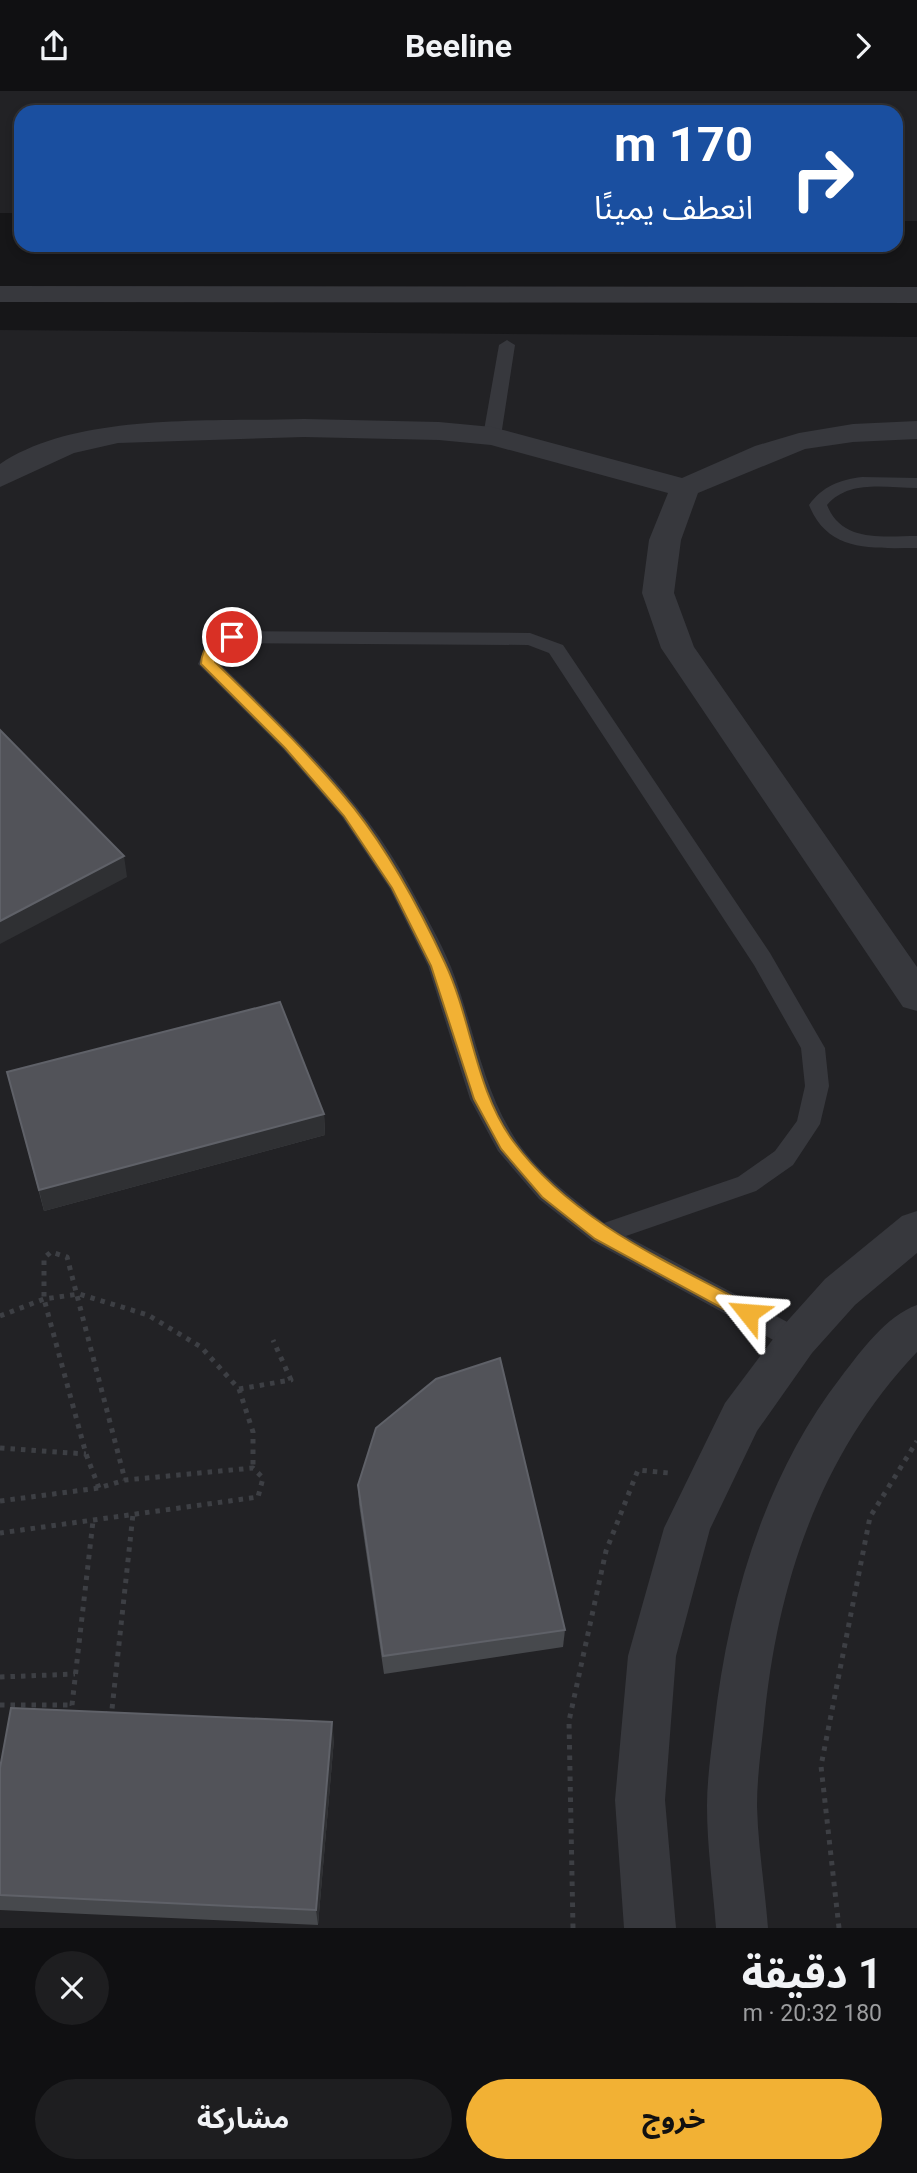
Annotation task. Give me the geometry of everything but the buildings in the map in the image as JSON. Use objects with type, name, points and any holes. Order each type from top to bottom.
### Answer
[{"type":"street","points":[[0,294],[917,295]]},
{"type":"street","points":[[0,478],[19,465],[65,446],[118,434],[304,428],[439,431],[492,436],[685,488],[748,460],[814,438],[889,430],[917,430]]},
{"type":"street","points":[[685,488],[665,540],[658,593],[678,648],[917,997]]},
{"type":"street","points":[[650,1928],[640,1801],[652,1656],[687,1528],[741,1417],[797,1340],[840,1292],[917,1228]]},
{"type":"street","points":[[742,1928],[732,1805],[741,1679],[767,1567],[807,1468],[860,1382],[917,1322]]},
{"type":"lane","points":[[492,436],[507,345]]},
{"type":"lane","points":[[917,483],[846,483],[827,491],[818,505],[822,520],[837,533],[860,541],[917,542]]},
{"type":"lane","points":[[601,1234],[747,1184],[784,1158],[808,1124],[817,1086],[813,1048],[755,948],[556,649],[530,639],[232,637],[218,643],[209,652],[208,664],[290,744],[349,812],[399,886],[439,966],[482,1099],[506,1145],[548,1192],[601,1234],[797,1340]]},
{"type":"path","points":[[99,1488],[86,1454],[44,1299],[44,1258],[51,1252],[68,1257],[125,1480]]},
{"type":"path","points":[[0,1316],[44,1299],[79,1294],[148,1315],[201,1347],[239,1389],[253,1432],[253,1468],[263,1478],[258,1497],[0,1533]]},
{"type":"path","points":[[239,1389],[291,1380],[273,1340]]},
{"type":"path","points":[[839,1928],[821,1766],[870,1517],[917,1441]]},
{"type":"path","points":[[0,1448],[86,1454]]},
{"type":"path","points":[[0,1501],[99,1488],[125,1480],[253,1468]]},
{"type":"path","points":[[573,1928],[569,1721],[606,1551],[638,1470],[712,1476]]},
{"type":"path","points":[[102,1719],[112,1709],[133,1514]]},
{"type":"path","points":[[89,1722],[76,1716],[72,1705],[93,1521]]},
{"type":"path","points":[[0,1677],[75,1674]]},
{"type":"path","points":[[0,1705],[72,1705]]},
{"type":"shaded area","points":[[0,91],[917,91],[917,221],[903,221],[903,105],[14,105],[14,213],[0,213]]},
{"type":"shaded area","points":[[0,330],[917,337],[917,1928],[0,1928]]},
{"type":"route","points":[[232,637],[218,643],[209,652],[208,664],[290,744],[349,812],[399,886],[439,966],[482,1099],[506,1145],[548,1192],[601,1234],[748,1313]]}]
